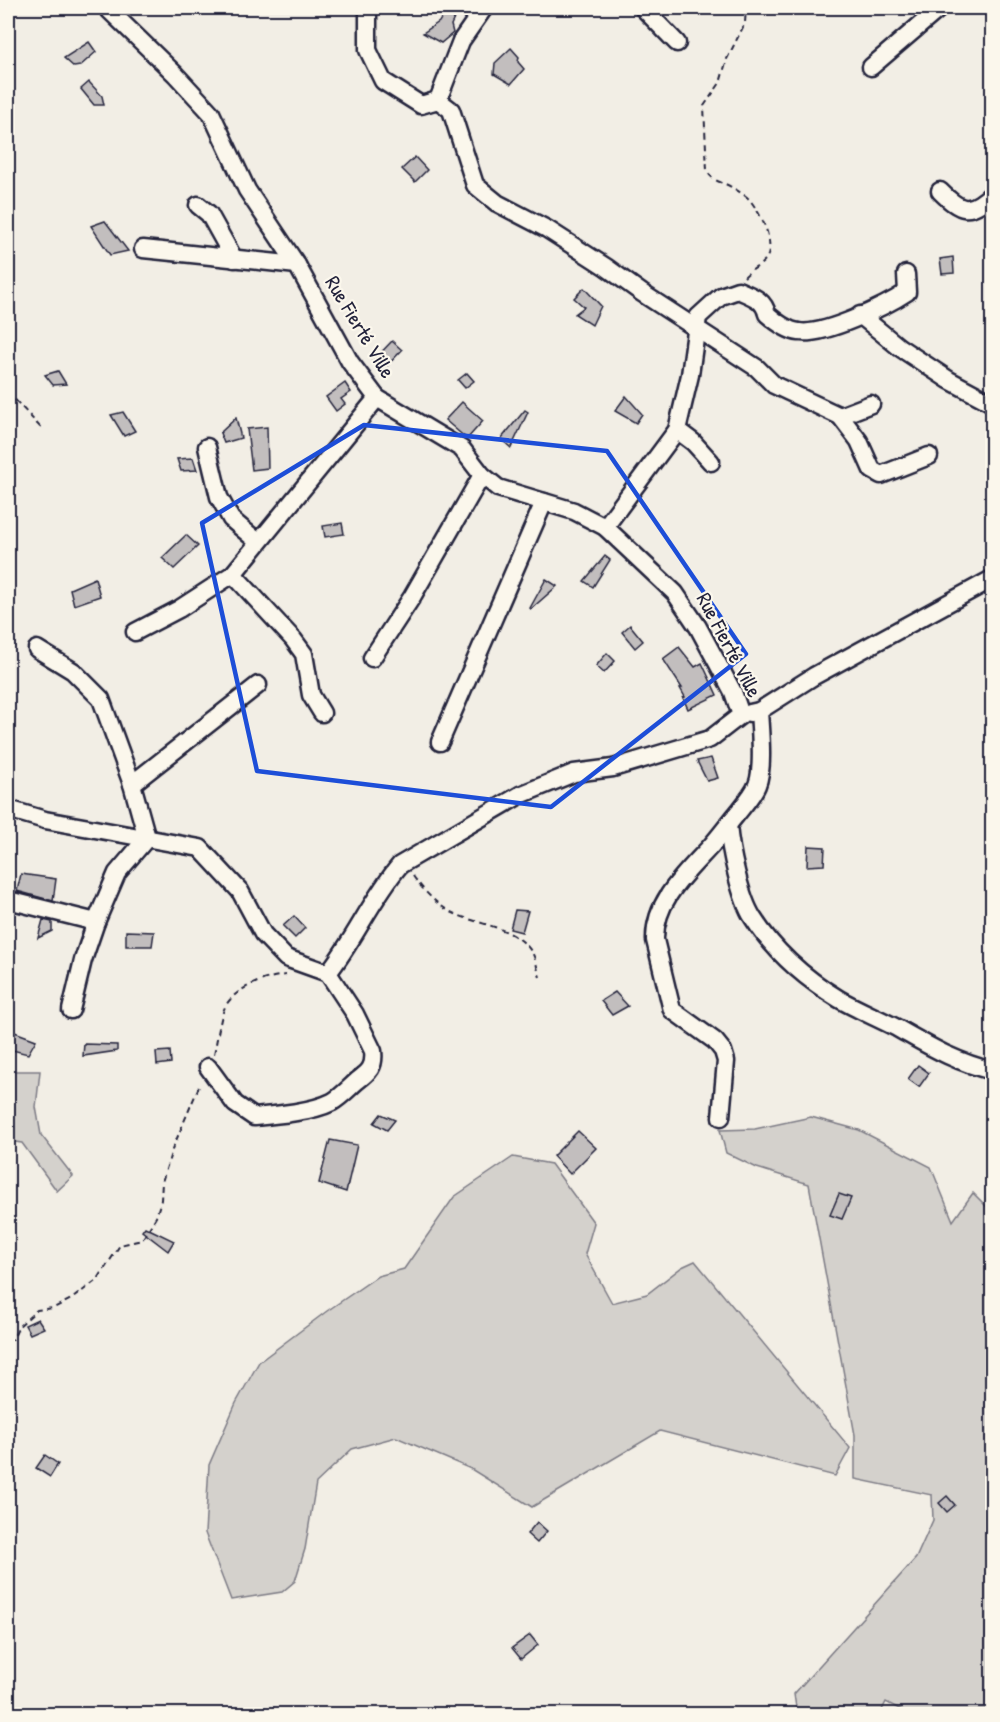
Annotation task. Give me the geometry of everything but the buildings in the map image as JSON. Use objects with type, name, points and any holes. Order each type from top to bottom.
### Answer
[{"type":"street","name":"Rue Fierté Ville","points":[[107,8],[175,74],[211,113],[247,190],[297,265],[350,362],[377,398],[462,449],[482,475],[498,488],[574,511],[605,527],[675,593],[698,627],[728,682],[741,715],[710,739],[613,768],[574,772],[520,795],[400,865]]},
{"type":"street","points":[[368,8],[368,50],[383,81],[421,105],[438,100]]},
{"type":"street","points":[[438,100],[461,41],[484,8]]},
{"type":"street","points":[[643,8],[677,44]]},
{"type":"street","points":[[871,67],[940,8]]},
{"type":"street","points":[[438,100],[451,110],[475,185],[497,203],[547,229],[606,267],[757,368],[774,385],[840,417],[859,441],[872,470],[881,475],[929,456]]},
{"type":"street","points":[[940,191],[955,207],[966,209],[980,205],[993,194]]},
{"type":"street","points":[[198,205],[209,214],[234,259]]},
{"type":"street","points":[[143,249],[297,265]]},
{"type":"street","points":[[605,527],[676,430],[690,375],[698,317],[721,296],[738,290],[757,299],[765,306],[766,314],[778,322],[798,332],[816,330],[841,324],[897,299],[907,292],[906,274]]},
{"type":"street","points":[[860,315],[899,347],[950,380],[993,403]]},
{"type":"street","points":[[135,632],[179,609],[233,574],[377,398]]},
{"type":"street","points":[[840,417],[871,404]]},
{"type":"street","points":[[676,430],[693,442],[711,462]]},
{"type":"street","points":[[207,447],[219,497],[231,519],[258,542]]},
{"type":"street","points":[[372,657],[412,597],[482,475]]},
{"type":"street","points":[[440,742],[544,502]]},
{"type":"street","points":[[233,574],[304,654],[310,695],[322,713]]},
{"type":"street","points":[[741,715],[759,711],[814,676],[993,579]]},
{"type":"street","points":[[37,649],[73,671],[101,699],[132,784],[147,838]]},
{"type":"street","points":[[132,784],[258,685]]},
{"type":"street","points":[[721,1117],[726,1061],[723,1051],[715,1041],[677,1016],[672,1010],[655,940],[655,928],[665,903],[677,883],[728,825],[757,785],[760,774],[759,711]]},
{"type":"street","points":[[8,809],[45,820],[200,848],[240,891],[263,934],[286,958],[328,973],[355,1014],[374,1057],[374,1064],[369,1071],[333,1101],[320,1107],[254,1117],[235,1104],[208,1067]]},
{"type":"street","points":[[728,825],[730,843],[745,901],[752,917],[793,964],[815,983],[841,1000],[951,1059],[993,1071]]},
{"type":"street","points":[[71,1010],[83,960],[117,873],[147,838]]},
{"type":"street","points":[[328,973],[344,954],[388,879],[400,865]]},
{"type":"street","points":[[8,900],[96,922]]},
{"type":"path","points":[[738,290],[744,275],[763,262],[768,254],[769,240],[748,198],[731,186],[711,179],[707,171],[704,106],[720,83],[728,59],[745,23],[746,8]]},
{"type":"path","points":[[8,392],[41,428]]},
{"type":"path","points":[[400,865],[408,868],[423,891],[451,912],[492,926],[523,941],[533,953],[540,977]]},
{"type":"path","points":[[8,1342],[13,1339],[19,1326],[37,1310],[54,1308],[73,1298],[98,1278],[120,1245],[142,1240],[156,1217],[161,1200],[162,1182],[172,1150],[213,1056],[223,1009],[240,989],[269,976],[288,975]]},
{"type":"highlighted area","points":[[364,425],[607,451],[746,654],[551,807],[257,771],[202,523]]},
{"type":"shaded area","points":[[8,1071],[40,1071],[36,1107],[41,1135],[73,1176],[57,1191],[22,1143],[8,1141]]},
{"type":"shaded area","points":[[811,1117],[859,1130],[931,1167],[953,1221],[973,1193],[992,1212],[992,1714],[909,1714],[886,1702],[880,1714],[797,1714],[794,1694],[916,1558],[933,1520],[932,1495],[855,1479],[855,1435],[809,1184],[757,1168],[726,1153],[720,1130],[755,1129]]},
{"type":"shaded area","points":[[513,1157],[551,1164],[594,1223],[585,1254],[612,1303],[647,1294],[682,1267],[695,1261],[850,1448],[835,1476],[660,1431],[532,1507],[471,1469],[396,1437],[352,1449],[316,1483],[305,1549],[295,1581],[282,1592],[231,1600],[205,1533],[209,1465],[236,1403],[259,1362],[378,1276],[404,1269],[454,1197]]}]
